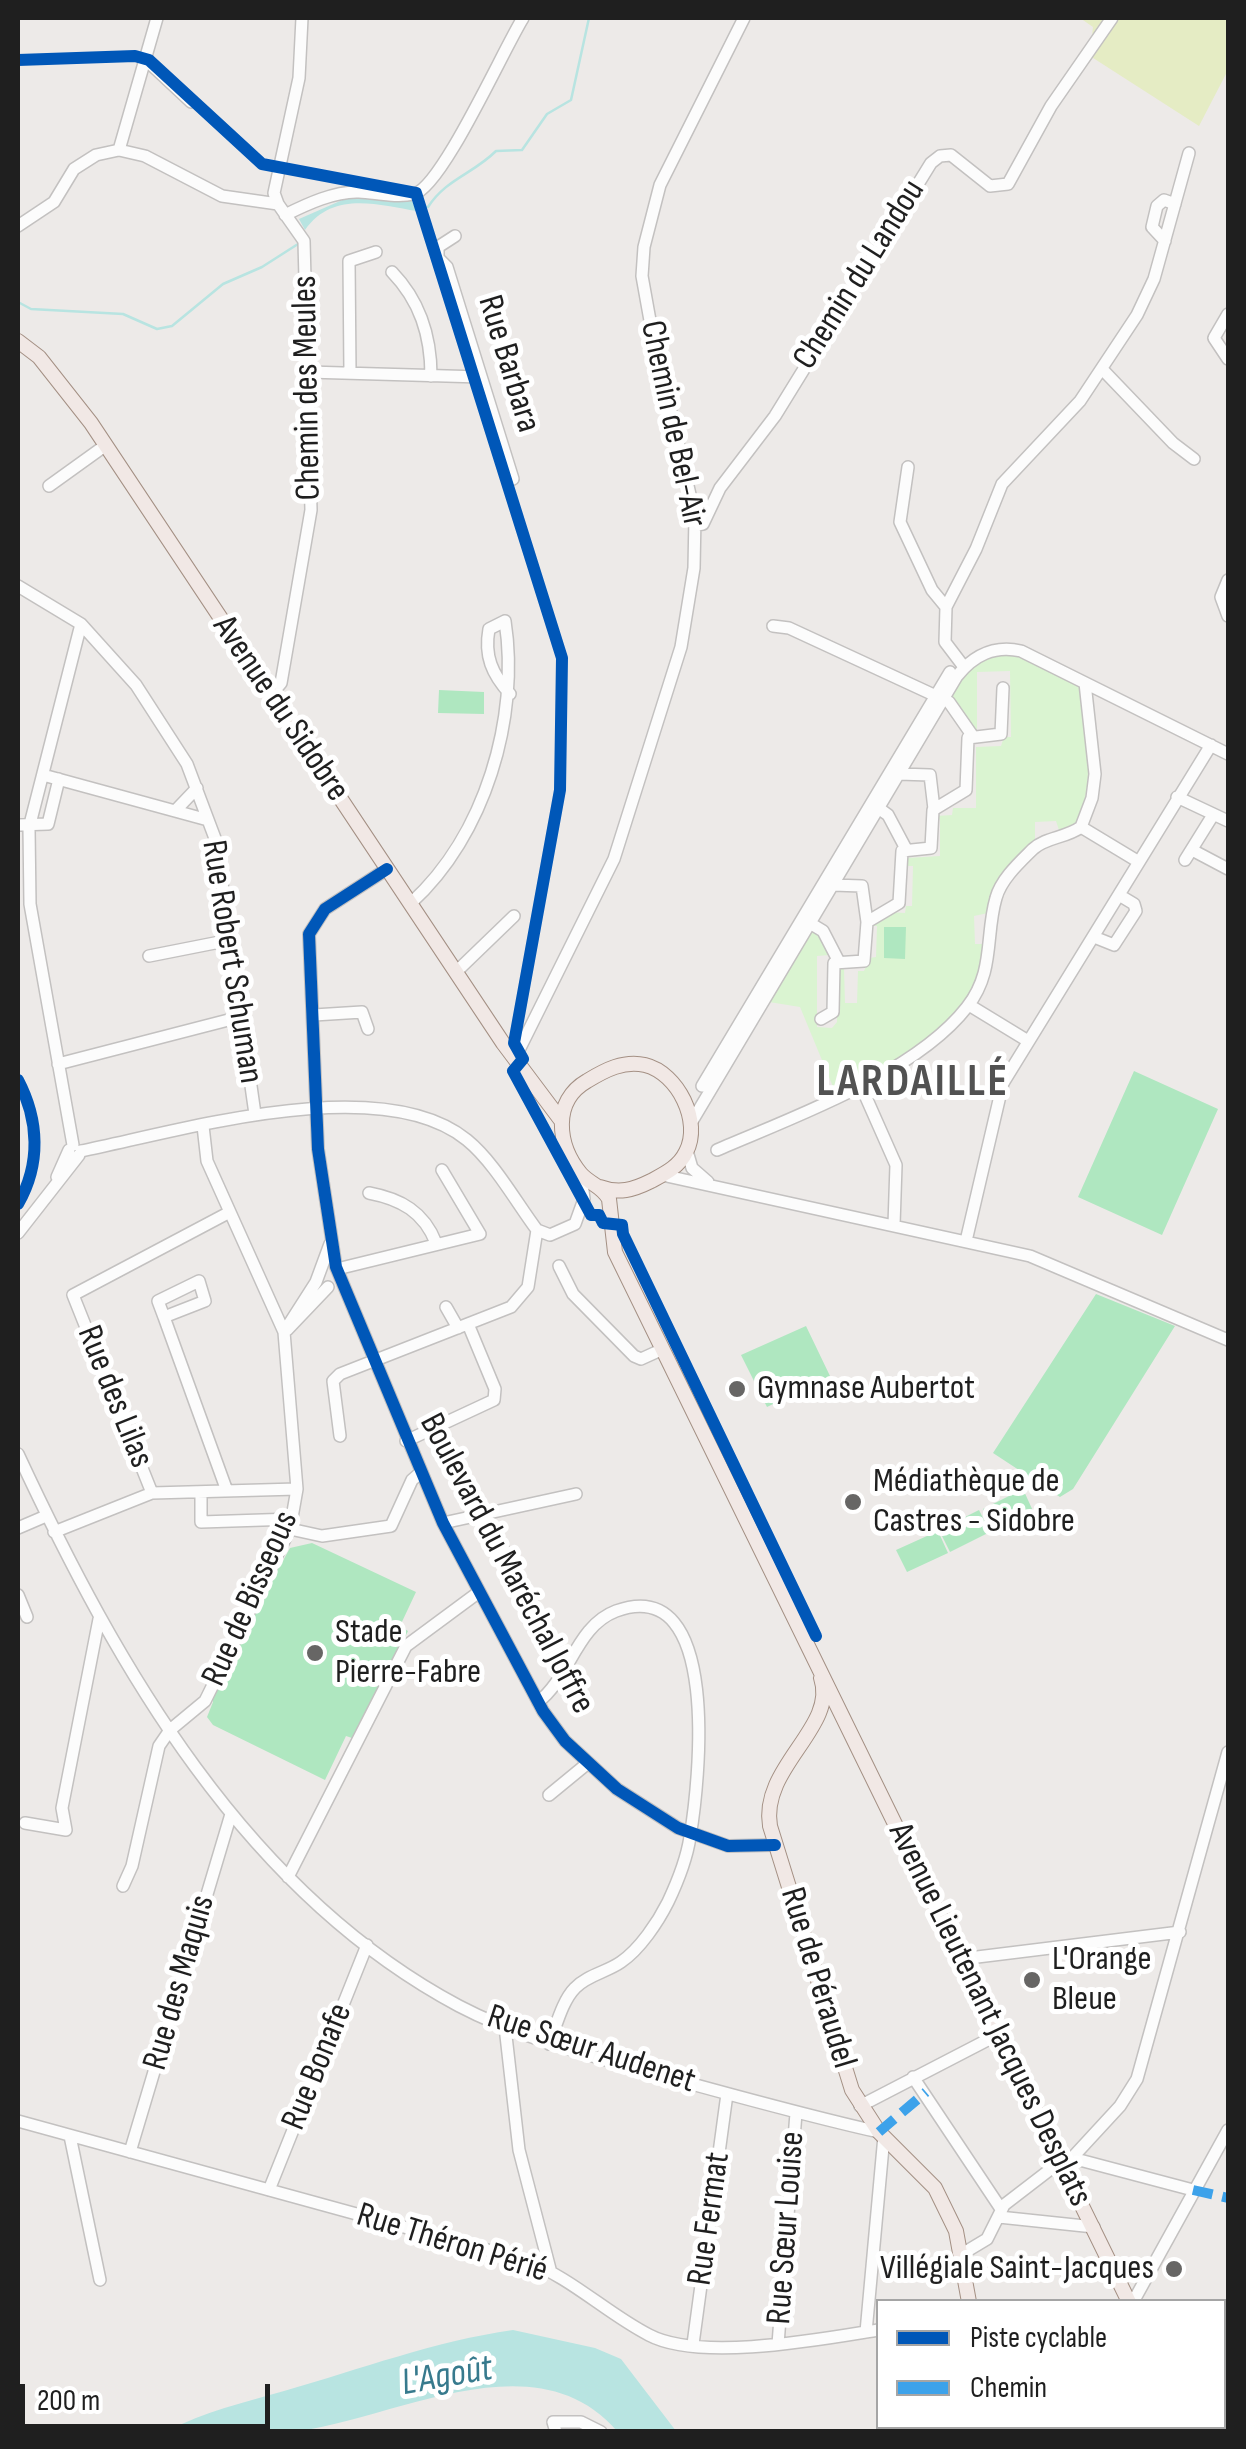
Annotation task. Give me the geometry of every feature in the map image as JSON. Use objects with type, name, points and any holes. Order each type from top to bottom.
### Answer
[{"type":"main road","name":"Avenue du Sidobre","points":[[18,341],[66,388],[106,445],[456,972],[561,1120]]},
{"type":"main road","points":[[538,1091],[558,1094],[574,1090],[606,1070],[634,1064],[662,1073],[679,1092],[690,1126],[687,1151],[662,1175],[642,1185],[620,1191],[599,1186],[581,1174],[563,1140],[561,1120],[574,1090]]},
{"type":"main road","points":[[613,1238],[620,1208],[642,1185]]},
{"type":"main road","points":[[599,1186],[611,1207],[613,1238],[663,1349],[848,1728]]},
{"type":"main road","points":[[812,1654],[825,1689],[819,1712],[837,1712],[848,1728]]},
{"type":"main road","name":"Rue de Péraudel","points":[[819,1712],[773,1785],[768,1814],[860,2106],[882,2134]]},
{"type":"main road","name":"Avenue Lieutenant Jacques Desplats","points":[[848,1728],[1130,2299]]},
{"type":"main road","points":[[882,2134],[934,2188],[962,2254],[970,2299]]},
{"type":"street","points":[[120,150],[157,18]]},
{"type":"street","points":[[282,210],[274,193],[299,78],[298,37],[302,18]]},
{"type":"street","points":[[18,226],[54,202],[74,169],[96,155],[120,150],[145,156],[222,196],[282,210],[337,194],[405,195],[430,186],[448,161],[485,81],[523,18]]},
{"type":"street","name":"Chemin de Bel-Air","points":[[512,1055],[520,1048],[619,846],[680,647],[696,525],[651,326],[642,276],[644,248],[660,185],[744,18]]},
{"type":"street","name":"Chemin du Landou","points":[[696,525],[703,524],[720,488],[767,427],[931,163],[943,154],[951,155],[990,186],[1008,184],[1051,106],[1112,18]]},
{"type":"street","points":[[144,58],[192,102]]},
{"type":"street","points":[[964,667],[944,637],[946,607],[972,560],[1002,484],[1067,416],[1103,370],[1150,289],[1189,153]]},
{"type":"street","name":"Chemin des Meules","points":[[271,695],[281,683],[309,538],[304,240],[282,210]]},
{"type":"street","name":"Rue Barbara","points":[[455,236],[438,246],[438,258],[447,267],[512,479]]},
{"type":"street","points":[[350,373],[349,261],[376,252]]},
{"type":"street","points":[[392,272],[414,295],[431,357],[431,376]]},
{"type":"street","points":[[1226,322],[1214,338],[1228,359]]},
{"type":"street","points":[[1103,370],[1173,443],[1194,459]]},
{"type":"street","points":[[308,372],[482,378]]},
{"type":"street","points":[[49,486],[106,445]]},
{"type":"street","points":[[908,467],[900,522],[932,590],[946,607]]},
{"type":"street","points":[[1228,580],[1220,597],[1228,616]]},
{"type":"street","name":"Rue Robert Schuman","points":[[18,586],[81,624],[145,698],[196,788],[216,841],[255,1114]]},
{"type":"street","points":[[410,903],[463,833],[490,774],[510,694],[506,620],[490,629],[488,657],[491,670],[510,694]]},
{"type":"street","points":[[18,1233],[53,1190],[76,1150],[30,904],[23,826],[43,775],[81,624]]},
{"type":"street","points":[[773,626],[789,628],[939,699],[958,710],[972,735]]},
{"type":"street","points":[[690,1126],[709,1083],[939,699],[964,667],[985,653],[1021,651],[1228,754]]},
{"type":"street","points":[[806,921],[898,774],[950,672]]},
{"type":"street","points":[[717,1150],[862,1086],[932,1038],[969,1005],[990,954],[996,898],[1004,881],[1036,846],[1081,827],[1095,784],[1084,683]]},
{"type":"street","points":[[972,735],[995,738],[1001,734],[1002,688]]},
{"type":"street","points":[[934,808],[966,790],[967,744],[972,735]]},
{"type":"street","points":[[966,1242],[1001,1087],[1211,745]]},
{"type":"street","points":[[898,774],[930,775],[934,808],[931,848],[905,847]]},
{"type":"street","points":[[43,775],[208,820]]},
{"type":"street","points":[[23,826],[48,824],[59,779]]},
{"type":"street","points":[[176,810],[196,788]]},
{"type":"street","points":[[1178,798],[1228,821]]},
{"type":"street","points":[[875,806],[891,820],[905,847]]},
{"type":"street","points":[[1213,815],[1190,855],[1228,869]]},
{"type":"street","points":[[1081,827],[1139,862]]},
{"type":"street","points":[[867,922],[899,903],[900,854],[905,847]]},
{"type":"street","name":"Boulevard du Maréchal Joffre","points":[[387,869],[325,909],[312,924],[308,941],[315,1110],[330,1243],[337,1270],[443,1523],[556,1732],[632,1800],[690,1834],[728,1846],[776,1845]]},
{"type":"street","points":[[821,1019],[832,1015],[833,965],[838,960],[864,960],[867,922],[862,886],[832,885]]},
{"type":"street","points":[[1094,937],[1114,945],[1136,911],[1134,904],[1120,895]]},
{"type":"street","points":[[456,972],[514,916]]},
{"type":"street","points":[[806,921],[824,931],[838,960]]},
{"type":"street","points":[[149,956],[230,940]]},
{"type":"street","points":[[969,1005],[1028,1041]]},
{"type":"street","points":[[314,1015],[362,1012],[368,1029]]},
{"type":"street","points":[[58,1064],[240,1017]]},
{"type":"street","points":[[679,1092],[691,1096],[709,1083]]},
{"type":"street","points":[[862,1086],[896,1165],[894,1225]]},
{"type":"street","points":[[76,1150],[287,1108],[352,1107],[423,1118],[466,1140],[537,1230],[550,1234],[569,1230],[584,1199],[599,1186]]},
{"type":"street","name":"Rue de Bisseous","points":[[170,1730],[205,1701],[292,1524],[297,1489],[284,1332],[207,1161],[203,1126]]},
{"type":"street","points":[[687,1151],[692,1168],[717,1186]]},
{"type":"street","points":[[320,1272],[480,1234],[442,1170]]},
{"type":"street","points":[[581,1174],[584,1199]]},
{"type":"street","points":[[662,1175],[1050,1263],[1228,1340]]},
{"type":"street","points":[[369,1194],[396,1198],[428,1223],[436,1243]]},
{"type":"street","name":"Rue des Lilas","points":[[152,1494],[74,1295],[228,1212]]},
{"type":"street","points":[[340,1436],[333,1381],[522,1298],[537,1230]]},
{"type":"street","name":"Boulevard du Maréchal Joffre","points":[[320,1272],[330,1243]]},
{"type":"street","points":[[559,1266],[573,1294],[634,1356],[642,1359],[663,1349]]},
{"type":"street","points":[[284,1332],[297,1324],[313,1298],[337,1284],[337,1270]]},
{"type":"street","points":[[284,1332],[320,1272]]},
{"type":"street","points":[[320,1272],[329,1287],[349,1298]]},
{"type":"street","points":[[446,1307],[463,1326]]},
{"type":"street","points":[[164,1318],[227,1491]]},
{"type":"street","name":"Boulevard du Maréchal Joffre","points":[[406,1441],[494,1400],[495,1389],[463,1326]]},
{"type":"street","name":"Rue Sœur Audenet","points":[[18,1454],[100,1619],[170,1730],[231,1814],[288,1877],[367,1944],[439,1994],[505,2028],[549,2044],[882,2134]]},
{"type":"street","points":[[292,1524],[322,1536],[391,1526],[412,1480],[420,1474]]},
{"type":"street","points":[[54,1532],[152,1494],[297,1489]]},
{"type":"street","name":"Rue des Lilas","points":[[201,1492],[201,1522],[292,1524]]},
{"type":"street","points":[[443,1523],[576,1494]]},
{"type":"street","points":[[484,1513],[506,1554]]},
{"type":"street","points":[[18,1528],[46,1516]]},
{"type":"street","points":[[288,1877],[406,1646],[479,1592]]},
{"type":"street","points":[[18,1595],[27,1616]]},
{"type":"street","points":[[538,1702],[601,1619],[633,1606],[654,1608],[674,1624],[686,1641],[699,1698],[690,1834],[659,1916],[621,1962],[573,1990],[549,2044]]},
{"type":"street","points":[[25,1823],[66,1830],[62,1808],[100,1619]]},
{"type":"street","points":[[123,1886],[132,1866],[159,1746],[170,1730]]},
{"type":"street","points":[[962,2254],[987,2239],[1000,2213],[1064,2161],[1132,2088],[1180,1932],[1228,1752]]},
{"type":"street","points":[[549,1795],[588,1763]]},
{"type":"street","name":"Rue des Maquis","points":[[130,2152],[231,1814]]},
{"type":"street","points":[[961,1959],[1180,1932]]},
{"type":"street","name":"Rue Bonafe","points":[[269,2190],[367,1944]]},
{"type":"street","points":[[505,2028],[519,2150],[550,2269]]},
{"type":"street","points":[[508,2047],[520,2033]]},
{"type":"street","points":[[860,2106],[999,2034]]},
{"type":"street","points":[[913,2077],[1000,2213],[1094,2227]]},
{"type":"street","name":"Rue Fermat","points":[[693,2344],[727,2094]]},
{"type":"street","name":"Rue Sœur Louise","points":[[778,2344],[796,2113]]},
{"type":"street","name":"Rue Théron Périé","points":[[18,2121],[550,2269],[646,2334],[693,2344],[778,2344],[872,2331]]},
{"type":"street","points":[[1144,2296],[1194,2190],[1228,2130]]},
{"type":"street","points":[[872,2331],[882,2134]]},
{"type":"street","points":[[70,2136],[100,2280]]},
{"type":"street","points":[[1064,2161],[1194,2190]]},
{"type":"street","points":[[556,2432],[554,2422],[565,2420],[601,2432]]},
{"type":"green space","points":[[1080,18],[1228,18],[1228,70],[1199,126],[1090,56],[1093,27]]},
{"type":"green space","points":[[997,653],[1019,656],[1078,683],[1088,770],[1078,824],[1060,833],[1056,821],[1035,822],[1035,842],[988,913],[974,916],[975,944],[988,944],[974,984],[957,1011],[927,1039],[836,1094],[800,1007],[769,1002],[812,930],[828,946],[829,955],[817,956],[817,1027],[832,1028],[837,1022],[837,969],[844,969],[845,1003],[857,1003],[858,971],[864,971],[870,958],[876,957],[877,926],[870,926],[889,912],[905,913],[906,906],[912,906],[913,866],[906,866],[907,858],[940,856],[940,820],[936,816],[952,815],[953,808],[976,808],[976,747],[1001,746],[1004,737],[1011,737],[1010,671],[977,672],[977,730],[948,698],[967,669]]},
{"type":"green space","points":[[439,690],[484,692],[484,714],[438,713]]},
{"type":"green space","points":[[884,927],[906,927],[905,959],[884,958]]},
{"type":"green space","points":[[1134,1071],[1218,1109],[1162,1235],[1078,1197]]},
{"type":"green space","points":[[1096,1294],[1175,1326],[1073,1489],[1060,1497],[993,1453]]},
{"type":"green space","points":[[806,1326],[830,1376],[767,1407],[741,1355]]},
{"type":"green space","points":[[1023,1489],[1033,1511],[993,1530],[983,1509]]},
{"type":"green space","points":[[979,1510],[990,1532],[950,1552],[939,1530]]},
{"type":"green space","points":[[938,1531],[948,1553],[907,1572],[896,1550]]},
{"type":"green space","name":"Stade Pierre-Fabre","points":[[312,1543],[416,1592],[400,1626],[408,1631],[355,1739],[346,1736],[325,1780],[213,1725],[207,1717],[213,1702],[211,1695],[276,1564],[280,1566],[290,1548]]},
{"type":"water","points":[[356,194],[412,201],[417,211],[372,204],[342,205],[316,217],[305,230],[299,219]]},
{"type":"water","name":"L'Agoût","points":[[513,2330],[595,2348],[621,2359],[676,2431],[617,2431],[584,2403],[547,2390],[507,2386],[464,2391],[298,2431],[168,2431],[224,2408],[398,2356]]},
{"type":"waterway","points":[[413,207],[428,207],[443,190],[496,151],[522,150],[547,114],[571,100],[589,18]]},
{"type":"waterway","points":[[18,302],[31,309],[123,314],[157,329],[172,326],[223,284],[262,267],[298,244]]},
{"type":"marked path","points":[[879,2132],[926,2092]]},
{"type":"marked path","points":[[1193,2190],[1228,2198]]},
{"type":"cycle path","points":[[18,60],[135,56],[149,60],[262,164],[416,193],[562,658],[560,790],[514,1043],[523,1059],[513,1071],[591,1215],[599,1215],[603,1223],[622,1225],[816,1636]]},
{"type":"cycle path","points":[[387,869],[325,909],[309,934],[318,1149],[336,1267],[443,1523],[543,1711],[565,1741],[617,1789],[678,1828],[728,1846],[775,1845]]},
{"type":"cycle path","points":[[18,1080],[30,1111],[34,1142],[31,1173],[18,1204]]},
{"type":"place","name":"Gymnase Aubertot","points":[[737,1389]]},
{"type":"place","name":"Médiathèque de Castres - Sidobre","points":[[853,1502]]},
{"type":"place","name":"Stade Pierre-Fabre","points":[[315,1653]]},
{"type":"place","name":"L'Orange Bleue","points":[[1032,1980]]},
{"type":"place","name":"Villégiale Saint-Jacques","points":[[1174,2269]]},
{"type":"district","name":"LARDAILLÉ","points":[[913,1084]]}]
